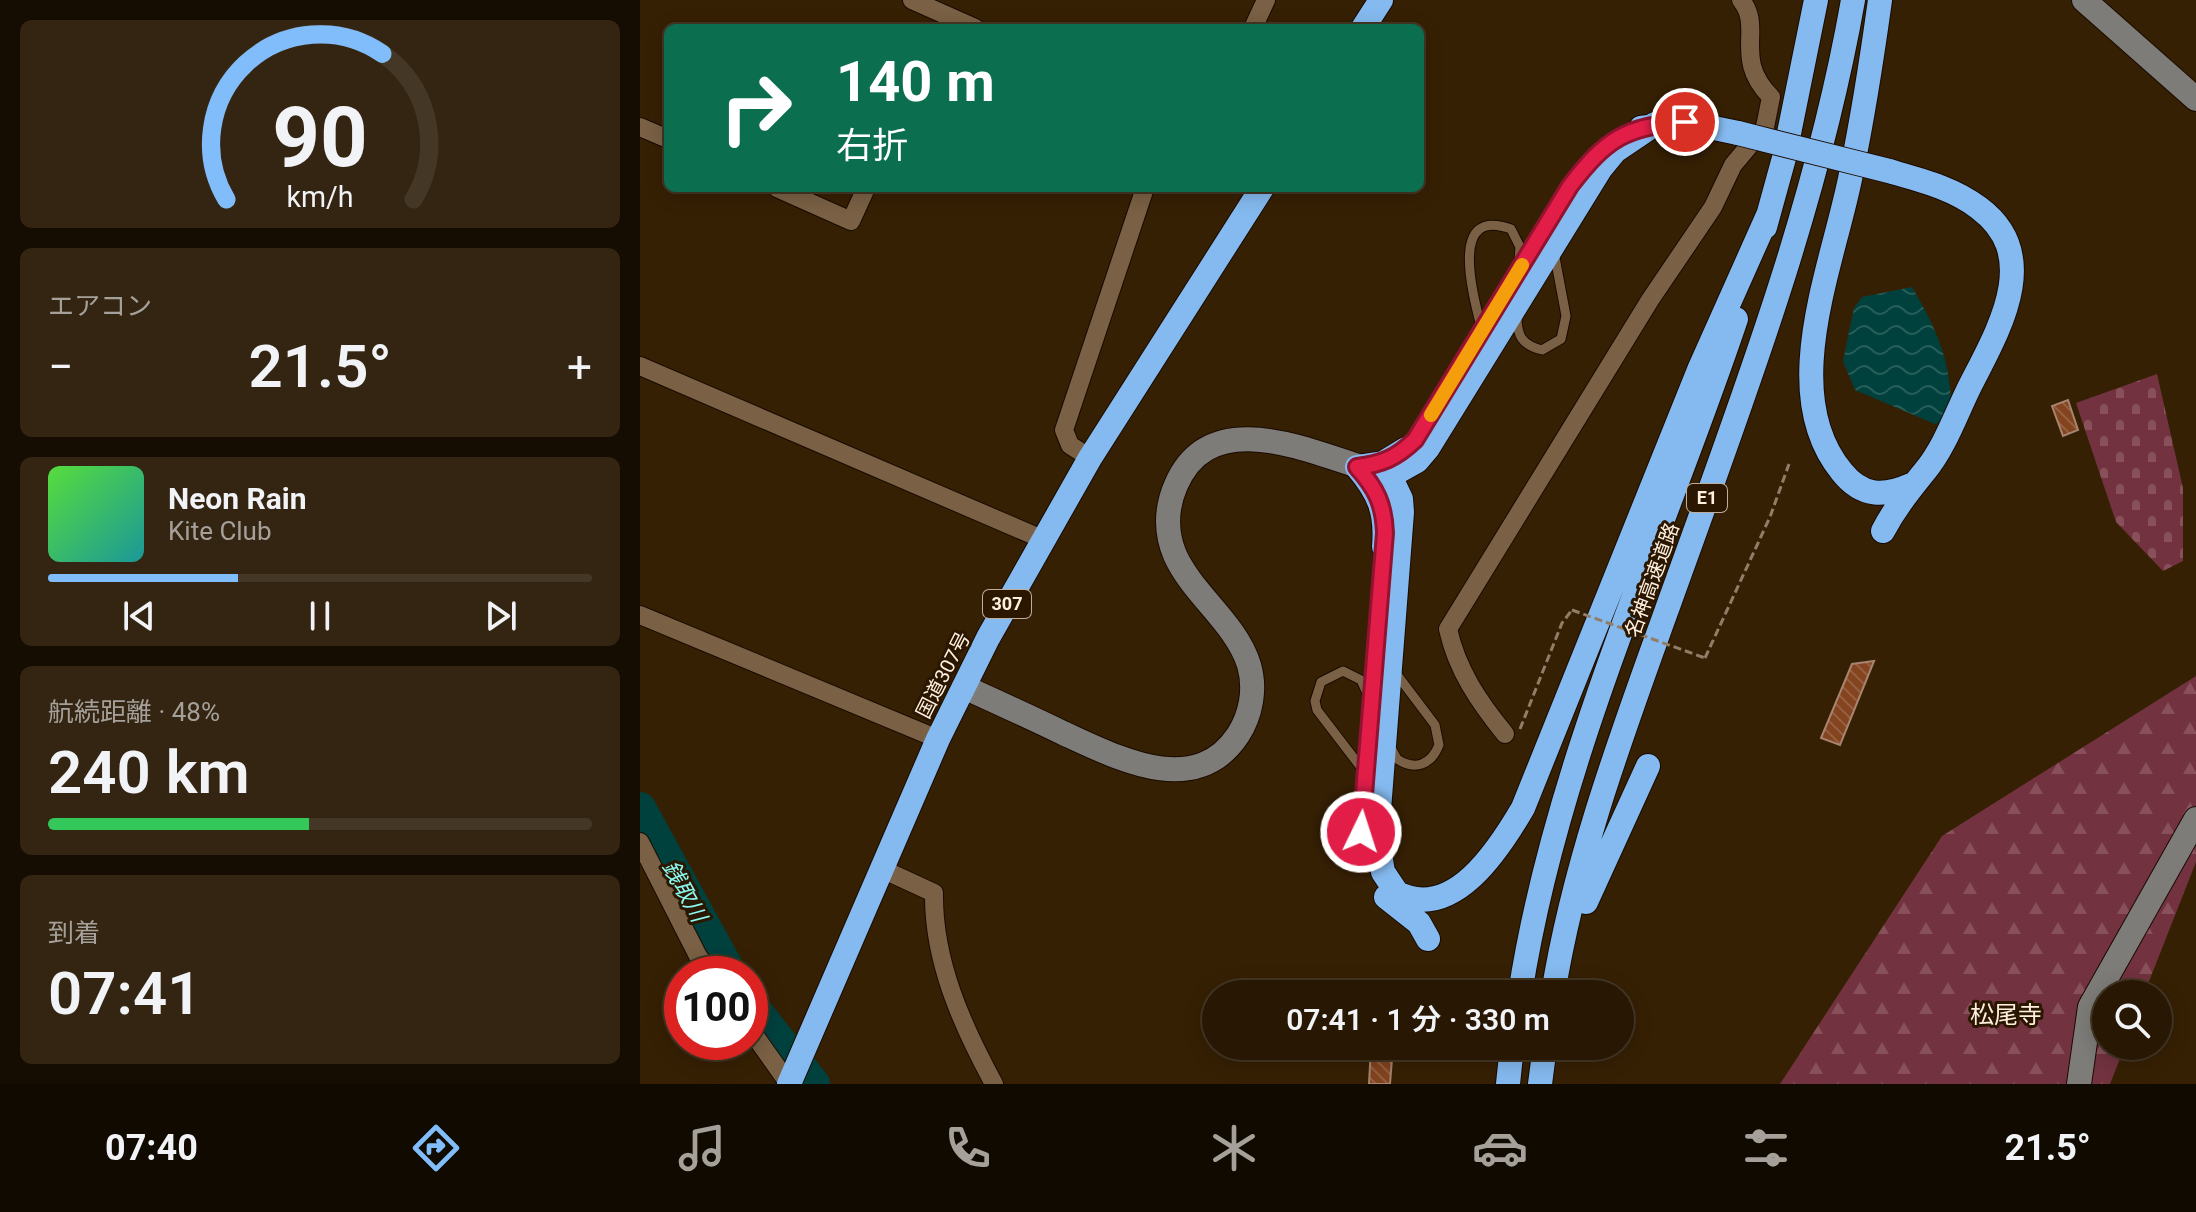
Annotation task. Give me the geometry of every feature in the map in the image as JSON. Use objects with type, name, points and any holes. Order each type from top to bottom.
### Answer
[{"type":"highway","points":[[1366,24],[1381,0]]},
{"type":"highway","name":"名神高速道路","points":[[1523,980],[1538,902],[1563,810],[1611,661],[1712,390],[1769,213],[1816,0]]},
{"type":"highway","name":"名神高速道路","points":[[1555,980],[1595,820],[1766,332],[1800,226],[1853,0]]},
{"type":"highway","points":[[1880,0],[1857,147],[1815,335],[1811,391],[1821,441],[1844,475],[1865,491],[1879,494],[1911,485]]},
{"type":"highway","points":[[1428,939],[1419,923],[1382,893],[1366,864],[1361,832],[1384,736],[1386,662],[1402,512],[1401,499],[1390,476],[1403,471],[1423,454],[1518,273],[1615,151],[1655,124],[1685,122],[1889,171],[1955,193],[1981,209],[2001,230],[2011,254],[2013,276],[2000,324],[1938,451],[1911,485],[1883,531]]},
{"type":"highway","name":"国道307号","points":[[790,1081],[938,739],[1042,539],[1259,192]]},
{"type":"highway","points":[[1551,234],[1516,305],[1485,341],[1415,440],[1400,455],[1383,463],[1357,467],[1379,495],[1385,512],[1371,702],[1373,782],[1383,872],[1397,893],[1407,899],[1421,901],[1445,896],[1487,861],[1507,836],[1523,808],[1699,370],[1769,213]]},
{"type":"highway","points":[[1556,980],[1603,860],[1648,766]]},
{"type":"highway","points":[[1508,1084],[1511,1060]]},
{"type":"highway","points":[[1540,1084],[1543,1060]]},
{"type":"main road","points":[[2084,0],[2196,99]]},
{"type":"main road","points":[[964,687],[1127,762],[1157,770],[1186,769],[1212,761],[1231,746],[1245,725],[1251,701],[1251,681],[1249,665],[1237,642],[1187,577],[1174,553],[1167,529],[1170,502],[1178,480],[1193,460],[1215,443],[1239,438],[1262,438],[1390,476]]},
{"type":"main road","points":[[2079,1084],[2090,1007],[2196,819]]},
{"type":"street","points":[[912,0],[940,21]]},
{"type":"street","points":[[1255,24],[1266,0]]},
{"type":"street","points":[[1505,734],[1463,674],[1448,629],[1650,300],[1713,207],[1733,165],[1765,127],[1771,97],[1757,83],[1749,66],[1750,29],[1741,0]]},
{"type":"street","points":[[640,127],[664,137]]},
{"type":"street","points":[[786,192],[851,221],[864,192]]},
{"type":"street","points":[[1090,458],[1070,445],[1064,430],[1144,192]]},
{"type":"street","points":[[640,366],[1042,539]]},
{"type":"street","points":[[640,615],[938,739]]},
{"type":"street","points":[[640,842],[701,956]]},
{"type":"street","points":[[882,869],[934,893],[933,929],[949,983],[969,1038],[994,1084]]},
{"type":"street","points":[[768,1052],[790,1081]]},
{"type":"lane","points":[[1485,341],[1467,260],[1472,239],[1479,230],[1499,225],[1511,229],[1520,247],[1518,273]]},
{"type":"lane","points":[[1516,305],[1517,333],[1521,341],[1542,350],[1561,339],[1566,316],[1551,234]]},
{"type":"lane","points":[[1384,736],[1397,759],[1405,765],[1427,763],[1439,745],[1440,734],[1429,715],[1386,662]]},
{"type":"lane","points":[[1371,702],[1361,680],[1343,671],[1321,682],[1315,701],[1317,710],[1373,782]]},
{"type":"path","points":[[1505,734],[1523,728],[1562,623],[1572,610],[1705,658],[1723,623],[1789,464]]},
{"type":"green space","points":[[2157,374],[2183,488],[2183,561],[2163,571],[2116,522],[2076,403]]},
{"type":"green space","points":[[2196,676],[2196,862],[2150,980],[2092,980],[2092,1060],[2119,1060],[2110,1084],[1780,1084],[1942,836]]},
{"type":"water","points":[[1912,287],[1942,348],[1949,380],[1951,416],[1935,424],[1855,390],[1843,361],[1854,308],[1862,297]]},
{"type":"building","points":[[2068,400],[2078,430],[2063,436],[2052,406]]},
{"type":"building","points":[[1874,661],[1840,745],[1821,738],[1852,664]]},
{"type":"building","points":[[1370,1060],[1392,1060],[1390,1084],[1369,1084]]},
{"type":"waterway","name":"銭取川","points":[[640,808],[721,956]]},
{"type":"waterway","name":"銭取川","points":[[768,1026],[814,1084]]},
{"type":"slow traffic","points":[[1431,415],[1522,265]]},
{"type":"district","name":"松尾寺","points":[[2006,1015]]},
{"type":"route","points":[[1361,832],[1385,512],[1379,495],[1357,467],[1383,463],[1400,455],[1415,440],[1570,186],[1601,149],[1629,130],[1685,122]]}]
